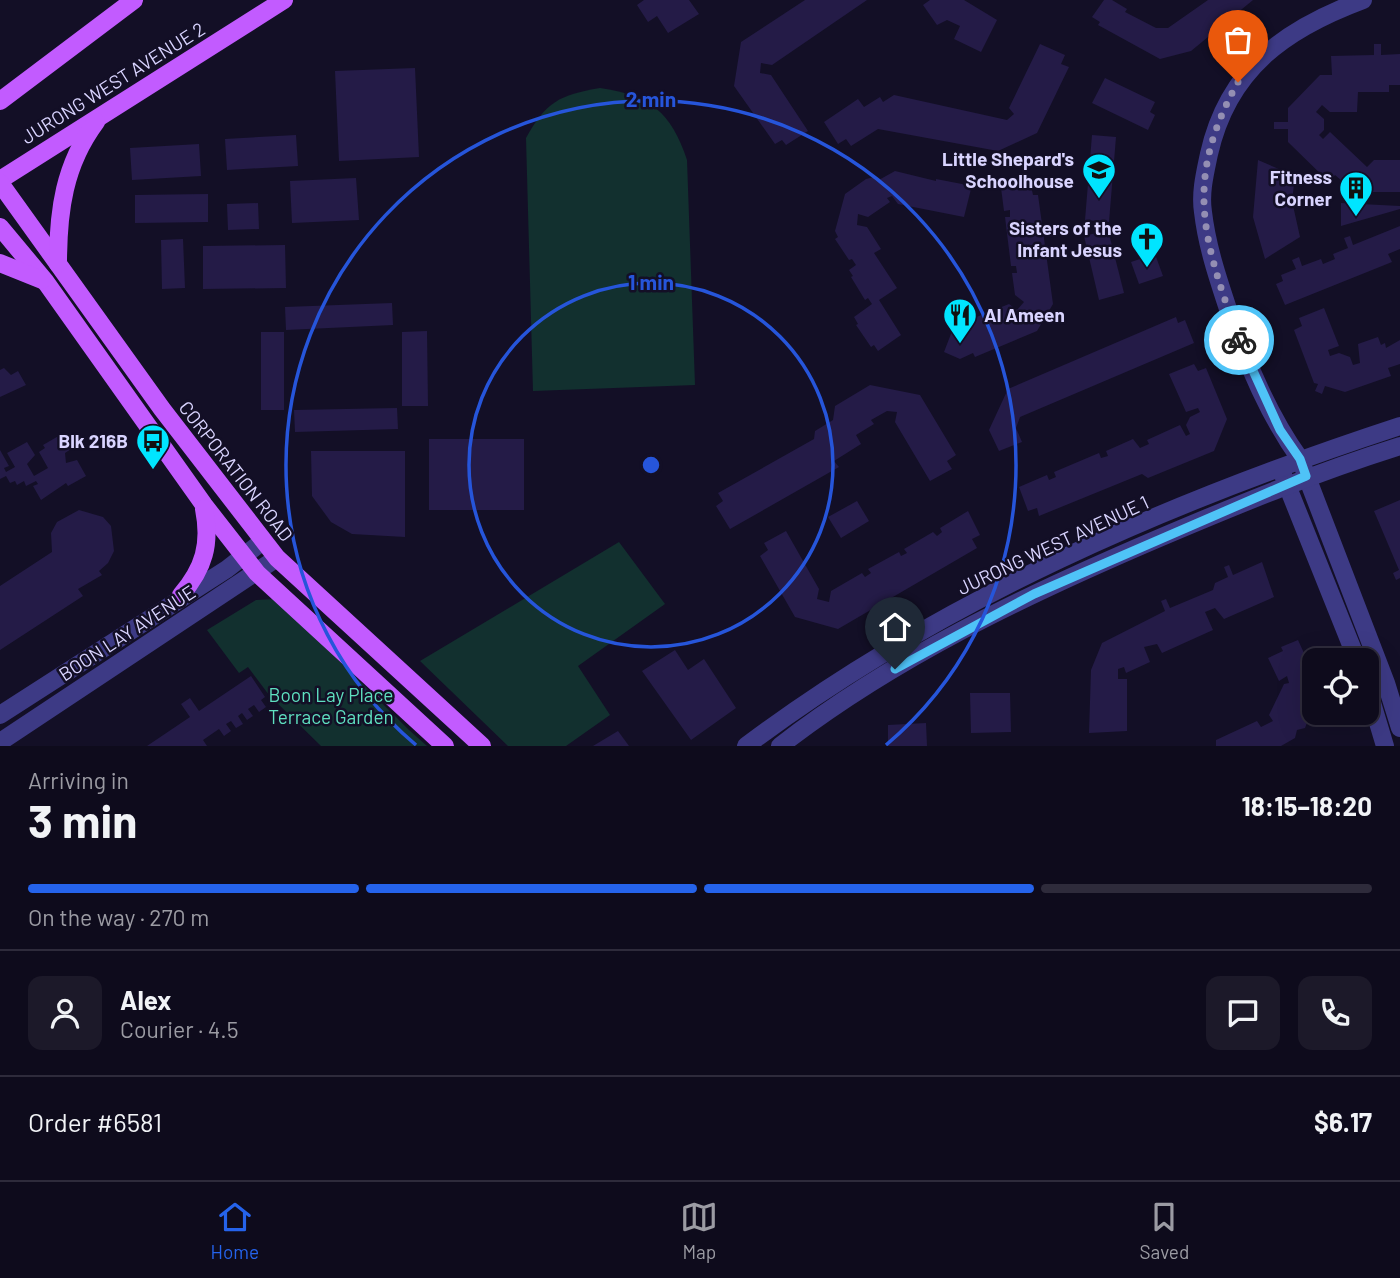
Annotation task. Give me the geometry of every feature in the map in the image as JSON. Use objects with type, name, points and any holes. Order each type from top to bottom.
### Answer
[{"type":"main road","points":[[5,95],[134,0]]},
{"type":"main road","name":"JURONG WEST AVENUE 2","points":[[0,182],[133,93],[284,0]]},
{"type":"main road","points":[[58,264],[62,191],[69,171],[99,117]]},
{"type":"main road","name":"CORPORATION ROAD","points":[[0,182],[162,410],[277,558],[482,746]]},
{"type":"main road","points":[[0,227],[45,281],[204,505],[257,573],[444,746]]},
{"type":"main road","points":[[0,263],[45,281]]},
{"type":"main road","points":[[181,595],[199,574],[208,529],[204,505]]},
{"type":"street","points":[[1363,0],[1310,22],[1263,56],[1238,82],[1220,113],[1204,177],[1202,210],[1219,283],[1239,341],[1280,430],[1303,467],[1386,683],[1400,728]]},
{"type":"street","name":"JURONG WEST AVENUE 1","points":[[780,746],[839,702],[923,653],[1034,594],[1286,484],[1303,467],[1400,426]]},
{"type":"street","points":[[1280,430],[1280,466],[1352,648]]},
{"type":"street","name":"JURONG WEST AVENUE 1","points":[[746,746],[830,685],[911,636],[1105,540],[1280,466],[1303,467],[1400,446]]},
{"type":"street","name":"BOON LAY AVENUE","points":[[0,715],[181,595],[244,557],[263,541]]},
{"type":"street","name":"BOON LAY AVENUE","points":[[0,742],[277,558]]},
{"type":"street","points":[[1379,725],[1385,746]]},
{"type":"green space","points":[[600,88],[632,95],[656,109],[674,129],[687,160],[695,385],[533,391],[526,138],[540,116],[555,102],[564,97]]},
{"type":"green space","points":[[619,542],[665,604],[578,666],[610,715],[566,746],[508,746],[420,661]]},
{"type":"green space","name":"Boon Lay Place Terrace Garden","points":[[277,599],[427,746],[321,746],[269,695],[248,667],[239,673],[207,630],[256,600]]},
{"type":"building","points":[[644,0],[689,0],[699,14],[668,33],[657,16],[648,22],[637,5]]},
{"type":"building","points":[[805,0],[867,0],[772,65],[761,63],[760,73],[771,75],[808,131],[786,145],[782,140],[775,144],[734,86],[741,42]]},
{"type":"building","points":[[930,0],[964,0],[997,20],[981,52],[954,39],[960,26],[947,20],[937,25],[923,5]]},
{"type":"building","points":[[1104,0],[1112,0],[1127,9],[1125,12],[1156,28],[1168,28],[1208,0],[1253,0],[1191,51],[1160,59],[1098,25],[1100,22],[1092,17]]},
{"type":"building","points":[[1040,44],[1065,55],[1061,64],[1069,67],[1037,133],[998,151],[878,129],[851,146],[846,139],[838,144],[824,122],[858,99],[864,107],[880,97],[883,102],[894,95],[1007,120],[1014,114],[1009,108]]},
{"type":"building","points":[[1374,44],[1381,44],[1381,55],[1400,54],[1400,85],[1389,85],[1389,92],[1358,92],[1357,112],[1330,112],[1322,105],[1316,112],[1324,119],[1324,130],[1319,135],[1323,139],[1330,132],[1367,167],[1374,160],[1400,160],[1400,192],[1364,192],[1347,174],[1341,180],[1335,175],[1329,182],[1288,142],[1288,129],[1274,129],[1274,122],[1288,122],[1288,108],[1320,75],[1332,75],[1331,56],[1374,55]]},
{"type":"building","points":[[415,68],[419,157],[339,161],[335,71]]},
{"type":"building","points":[[1105,78],[1155,102],[1150,112],[1155,115],[1148,130],[1092,103]]},
{"type":"building","points":[[296,135],[298,166],[227,170],[225,139]]},
{"type":"building","points":[[1092,135],[1116,137],[1109,222],[1085,220]]},
{"type":"building","points":[[199,144],[201,176],[132,180],[130,148]]},
{"type":"building","points":[[1258,160],[1295,176],[1292,201],[1300,237],[1265,259],[1253,217]]},
{"type":"building","points":[[895,171],[962,184],[971,189],[964,217],[898,204],[892,196],[887,198],[890,202],[868,217],[858,214],[857,225],[867,227],[881,249],[874,253],[897,288],[879,300],[901,335],[878,351],[874,345],[871,347],[856,325],[858,324],[854,317],[872,304],[868,298],[865,300],[851,277],[853,276],[849,270],[856,265],[852,259],[849,260],[835,239],[838,237],[835,231],[845,194],[866,179],[874,177],[877,181]]},
{"type":"building","points":[[1029,177],[1033,195],[1038,195],[1053,304],[1037,331],[975,357],[973,353],[960,359],[944,352],[954,326],[1009,304],[1017,310],[1024,302],[1015,295],[1012,273],[1017,273],[1016,266],[1011,266],[1005,217],[1010,217],[1010,210],[1004,211],[1000,180]]},
{"type":"building","points":[[356,178],[359,220],[292,223],[290,181]]},
{"type":"building","points":[[208,194],[208,222],[135,223],[135,195]]},
{"type":"building","points":[[258,203],[259,229],[228,230],[227,204]]},
{"type":"building","name":"Fitness Corner","points":[[1341,203],[1400,206],[1400,209],[1341,226]]},
{"type":"building","points":[[1400,226],[1400,249],[1388,254],[1392,262],[1285,305],[1276,284],[1283,281],[1281,275],[1296,269],[1292,260],[1299,257],[1302,266],[1321,259],[1323,264],[1335,259],[1333,254],[1348,248],[1344,238],[1350,236],[1353,245]]},
{"type":"building","points":[[1108,230],[1124,293],[1099,300],[1084,236]]},
{"type":"building","points":[[183,239],[185,288],[162,289],[161,240]]},
{"type":"building","points":[[285,245],[286,288],[203,289],[203,246]]},
{"type":"building","name":"Sisters of the Infant Jesus","points":[[1155,254],[1163,276],[1139,284],[1131,262]]},
{"type":"building","points":[[392,303],[393,325],[286,330],[285,307]]},
{"type":"building","points":[[1324,308],[1339,346],[1328,350],[1330,356],[1339,353],[1350,357],[1353,365],[1360,363],[1358,344],[1378,337],[1381,345],[1385,343],[1386,348],[1400,340],[1400,364],[1388,368],[1391,376],[1345,392],[1325,386],[1322,394],[1315,391],[1318,384],[1314,383],[1294,330],[1302,326],[1299,318]]},
{"type":"building","points":[[1176,317],[1178,323],[1185,320],[1194,343],[1020,417],[1016,428],[1022,442],[999,451],[989,430],[1008,389]]},
{"type":"building","points":[[427,331],[428,406],[402,406],[402,332]]},
{"type":"building","points":[[261,332],[284,332],[284,410],[261,410]]},
{"type":"building","points":[[1194,364],[1198,371],[1206,368],[1227,419],[1214,451],[1148,478],[1142,474],[1039,516],[1037,508],[1028,511],[1019,487],[1047,475],[1049,480],[1056,477],[1054,472],[1099,453],[1101,458],[1108,456],[1106,451],[1133,439],[1140,448],[1149,444],[1147,440],[1180,425],[1186,436],[1190,434],[1186,425],[1190,417],[1200,412],[1198,408],[1186,412],[1169,374]]},
{"type":"building","points":[[4,368],[11,375],[18,371],[26,385],[0,397],[0,370]]},
{"type":"building","points":[[870,385],[920,395],[956,455],[947,461],[952,469],[930,481],[895,422],[897,412],[887,411],[871,420],[874,424],[856,435],[861,444],[834,461],[839,467],[730,529],[716,506],[723,501],[718,493],[814,439],[815,431],[833,420],[835,406]]},
{"type":"building","points":[[397,408],[398,429],[295,432],[294,410]]},
{"type":"building","points":[[62,434],[71,449],[65,453],[66,463],[77,460],[86,476],[68,486],[66,483],[41,500],[33,486],[38,484],[36,481],[26,486],[24,481],[17,485],[15,481],[10,483],[6,476],[0,479],[0,450],[9,466],[4,468],[6,472],[15,467],[7,453],[27,442],[35,455],[27,464],[34,476],[48,468],[39,452],[45,448],[43,445]]},
{"type":"building","points":[[429,439],[524,439],[524,510],[429,510]]},
{"type":"building","points":[[311,451],[405,451],[405,537],[352,534],[331,522],[312,496]]},
{"type":"building","points":[[1400,500],[1400,578],[1396,580],[1393,573],[1399,570],[1374,511]]},
{"type":"building","points":[[857,501],[869,521],[841,538],[828,517]]},
{"type":"building","points":[[79,510],[103,517],[111,526],[114,551],[108,563],[99,571],[102,575],[78,589],[83,596],[0,650],[0,586],[52,552],[51,533],[57,522]]},
{"type":"building","points":[[968,511],[980,535],[972,539],[977,548],[838,629],[795,617],[760,556],[768,550],[764,543],[786,531],[819,589],[817,599],[829,602],[831,591],[862,573],[865,577],[871,573],[868,569],[899,552],[901,556],[907,553],[904,549],[933,532],[937,536],[942,532],[940,528]]},
{"type":"building","points":[[1262,562],[1274,597],[1224,619],[1215,608],[1205,612],[1213,630],[1162,653],[1157,644],[1144,647],[1150,662],[1126,673],[1124,667],[1118,669],[1118,679],[1127,679],[1127,731],[1089,733],[1091,670],[1102,643],[1165,611],[1161,601],[1166,599],[1170,608],[1213,590],[1215,583],[1228,577],[1224,567],[1229,565],[1233,575]]},
{"type":"building","points":[[1298,640],[1302,649],[1302,725],[1306,725],[1305,728],[1297,730],[1295,738],[1281,746],[1216,746],[1216,740],[1257,721],[1261,727],[1273,721],[1269,715],[1284,684],[1289,683],[1287,676],[1279,681],[1268,658],[1283,651],[1281,647]]},
{"type":"building","points":[[675,650],[688,670],[704,659],[736,708],[691,740],[642,671]]},
{"type":"building","points":[[251,676],[265,697],[261,700],[266,707],[259,712],[254,705],[248,709],[253,716],[247,720],[242,713],[238,716],[243,724],[236,728],[231,721],[226,724],[231,731],[224,736],[219,729],[203,740],[207,746],[147,746],[190,717],[181,704],[190,698],[199,711]]},
{"type":"building","points":[[970,693],[1010,693],[1011,732],[971,733]]},
{"type":"building","points":[[926,723],[927,746],[888,746],[888,725]]},
{"type":"building","points":[[618,731],[629,746],[593,746]]},
{"type":"way so far","points":[[1238,82],[1220,113],[1204,177],[1202,210],[1219,283],[1239,340]]},
{"type":"place","name":"Little Shepard's Schoolhouse","points":[[1099,200]]},
{"type":"place","name":"Fitness Corner","points":[[1356,218]]},
{"type":"place","name":"Sisters of the Infant Jesus","points":[[1147,269]]},
{"type":"place","name":"Al Ameen","points":[[960,345]]},
{"type":"place","name":"Blk 216B","points":[[153,471]]},
{"type":"route","points":[[895,669],[1034,594],[1114,557],[1306,476],[1300,459],[1280,430],[1239,340]]}]
